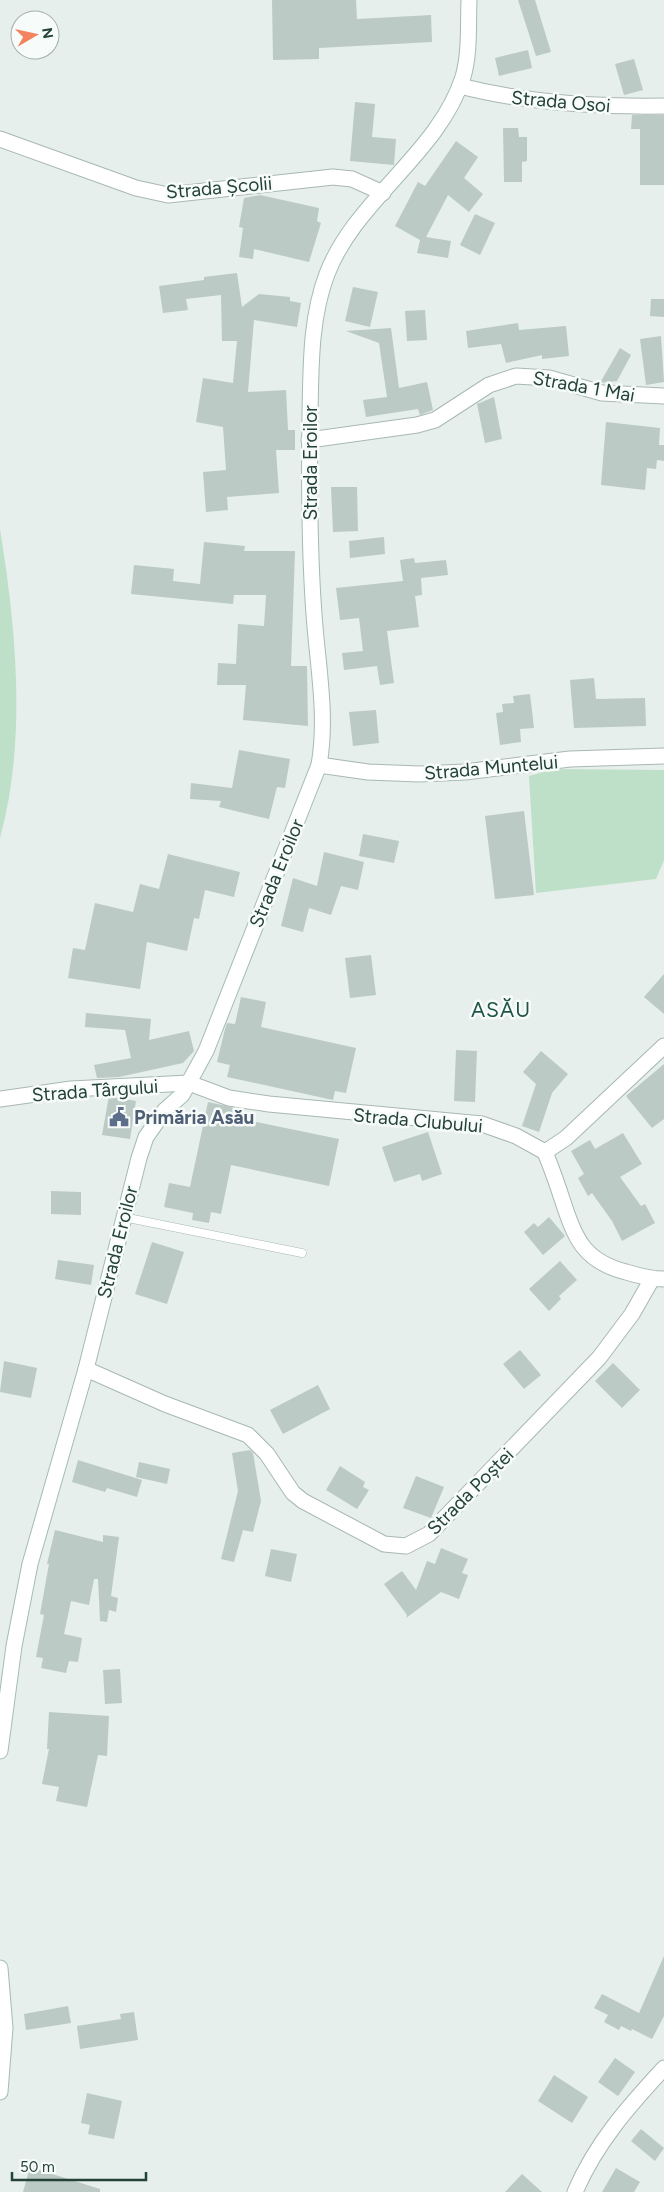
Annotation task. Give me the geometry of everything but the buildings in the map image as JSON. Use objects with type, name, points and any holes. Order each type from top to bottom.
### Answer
[{"type":"street","name":"Strada Eroilor","points":[[0,1751],[22,1600],[43,1516],[86,1369],[123,1217],[146,1137],[165,1110],[182,1095],[206,1051],[319,765],[324,729],[312,595],[309,440],[314,333],[327,274],[343,242],[435,129],[456,96],[465,66],[469,0]]},
{"type":"street","name":"Strada Osoi","points":[[460,86],[494,95],[555,103],[664,106]]},
{"type":"street","name":"Strada Școlii","points":[[0,139],[136,188],[168,195],[333,177],[352,179],[383,193]]},
{"type":"street","name":"Strada 1 Mai","points":[[309,440],[417,425],[435,420],[489,385],[516,376],[549,378],[602,394],[664,396]]},
{"type":"street","name":"Strada Muntelui","points":[[319,765],[368,772],[419,774],[465,772],[570,760],[664,756]]},
{"type":"street","points":[[658,1279],[600,1264],[582,1248],[545,1152],[566,1138],[664,1046]]},
{"type":"street","name":"Strada Târgului","points":[[0,1099],[71,1089],[189,1083]]},
{"type":"street","name":"Strada Clubului","points":[[189,1083],[229,1098],[269,1104],[482,1124],[516,1136],[545,1152]]},
{"type":"street","name":"Strada Poștei","points":[[86,1369],[156,1400],[248,1435],[267,1454],[293,1492],[304,1501],[384,1544],[406,1546],[429,1534],[580,1380],[617,1336],[658,1279]]},
{"type":"street","points":[[0,1968],[5,2028],[0,2092]]},
{"type":"street","points":[[576,2192],[586,2168],[616,2122],[664,2068]]},
{"type":"lane","points":[[123,1217],[302,1253]]},
{"type":"green space","points":[[0,529],[11,606],[16,684],[16,723],[14,762],[0,838]]},
{"type":"green space","points":[[554,769],[664,770],[664,860],[656,879],[536,893],[529,776]]},
{"type":"place","name":"Primăria Asău","points":[[119,1117]]},
{"type":"district","name":"ASĂU","points":[[501,1010]]}]
